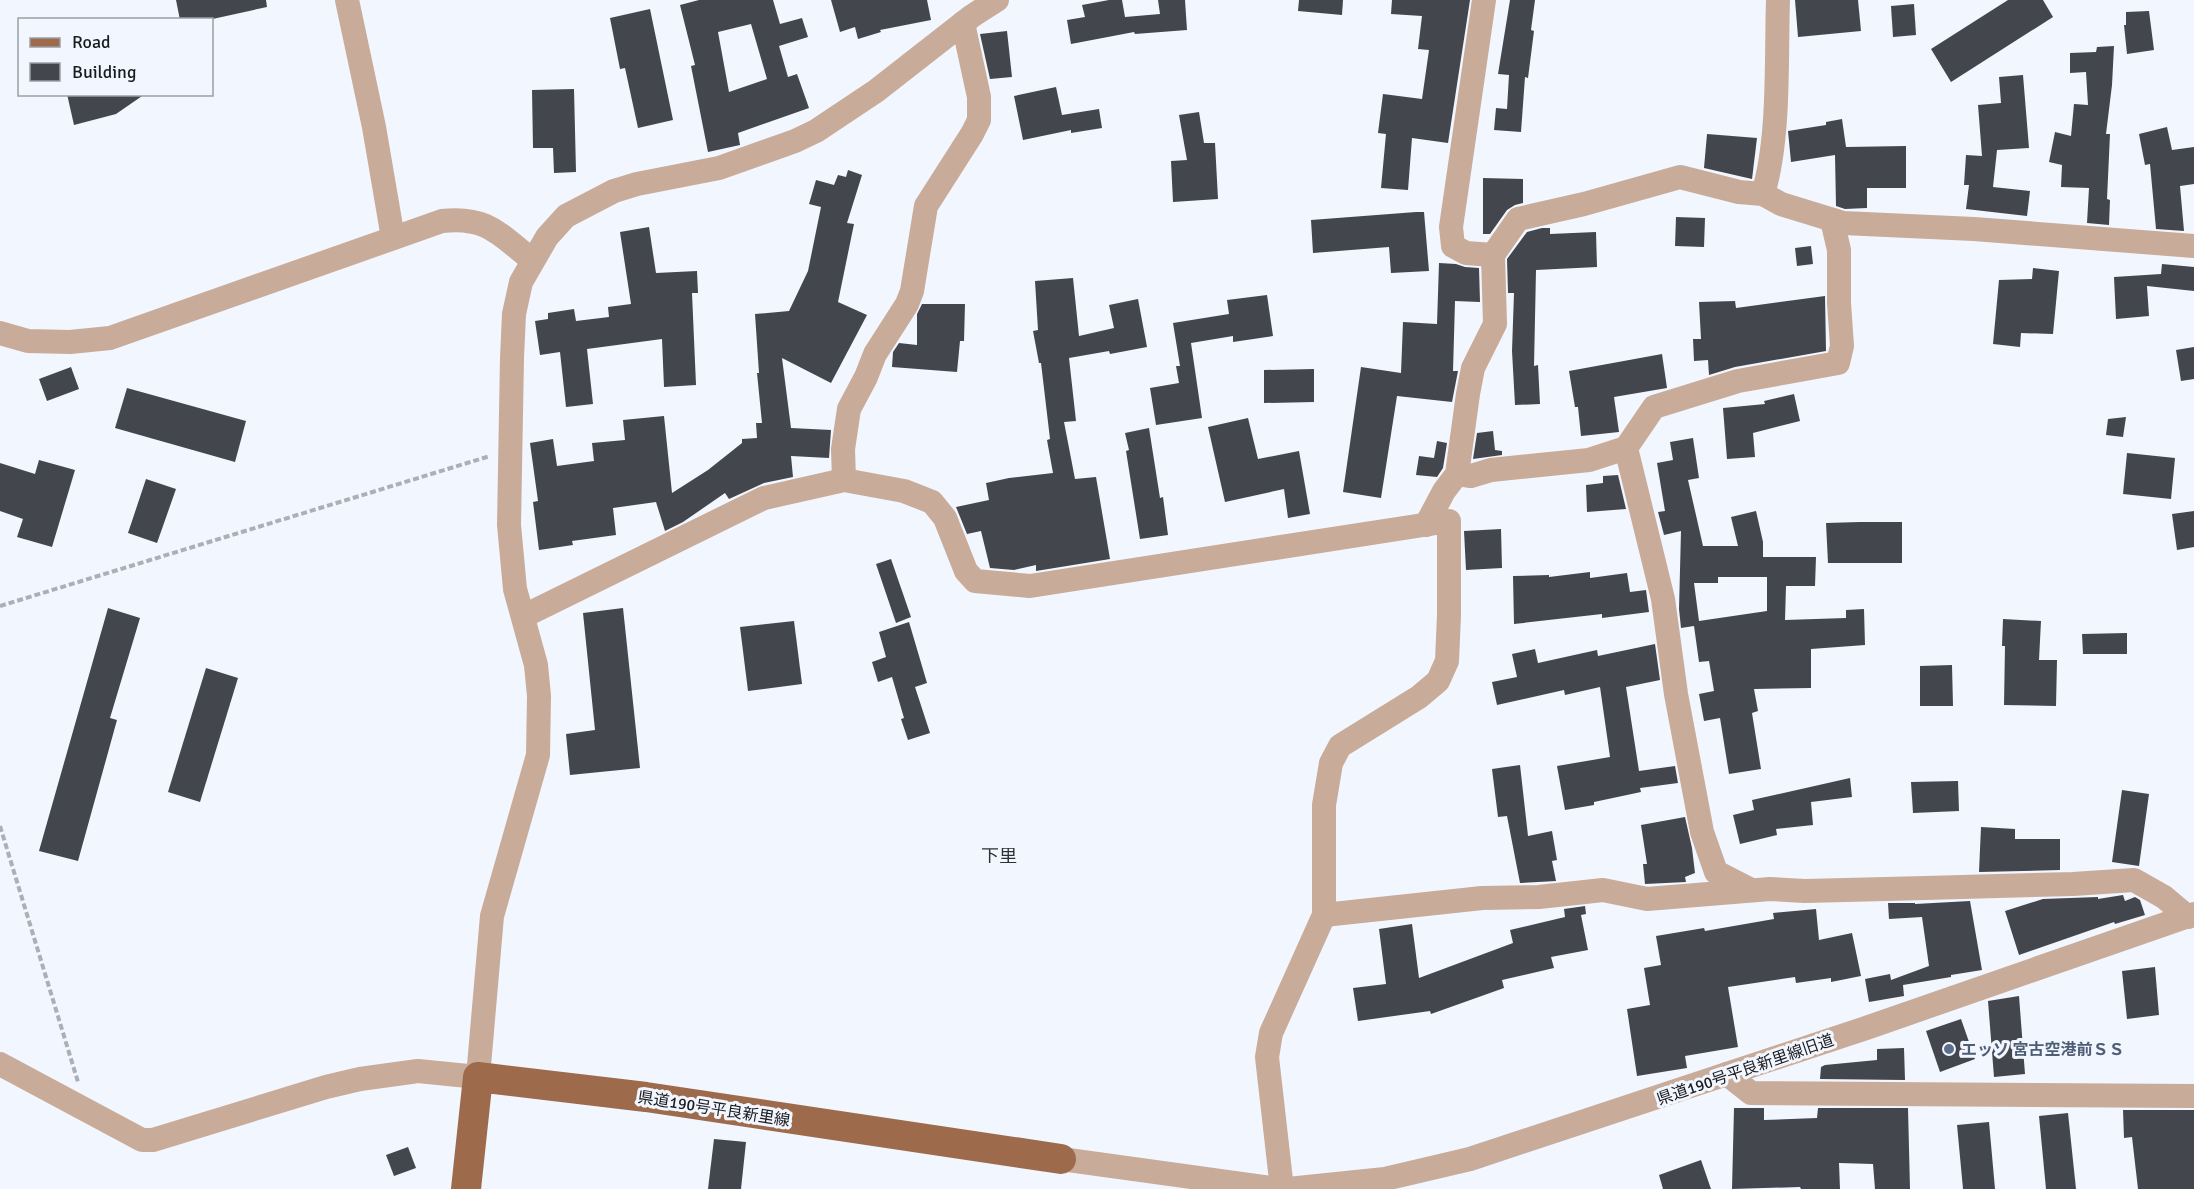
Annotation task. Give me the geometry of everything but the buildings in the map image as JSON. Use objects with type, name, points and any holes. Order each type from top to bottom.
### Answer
[{"type":"main road","name":"県道190号平良新里線","points":[[478,1077],[646,1097],[1061,1159]]},
{"type":"main road","points":[[466,1189],[478,1077]]},
{"type":"street","points":[[347,0],[374,127],[393,238]]},
{"type":"street","points":[[0,1064],[142,1140],[153,1140],[326,1087],[360,1079],[418,1071],[478,1077],[492,916],[538,755],[539,696],[536,665],[515,589],[509,525],[514,314],[521,282],[547,237],[566,216],[614,192],[636,184],[719,168],[795,141],[816,131],[876,91],[963,23],[997,0]]},
{"type":"street","points":[[1484,0],[1451,227],[1453,246],[1466,252],[1493,255]]},
{"type":"street","points":[[1763,194],[1769,174],[1773,130],[1778,0]]},
{"type":"street","points":[[844,480],[843,449],[849,409],[867,377],[875,354],[907,304],[912,291],[926,206],[979,120],[979,97],[963,23]]},
{"type":"street","points":[[1426,525],[1444,490],[1457,474],[1473,368],[1495,324],[1493,255],[1518,219],[1584,204],[1680,177],[1739,192],[1763,194],[1782,204],[1843,223],[1974,229],[2194,246]]},
{"type":"street","points":[[0,333],[28,341],[70,342],[110,338],[442,221],[461,219],[484,224],[532,260]]},
{"type":"street","points":[[1457,474],[1471,476],[1491,470],[1589,460],[1626,448],[1654,407],[1738,381],[1838,363],[1842,346],[1839,250],[1832,220]]},
{"type":"street","points":[[1626,448],[1663,599],[1676,694],[1702,832],[1716,872],[1751,890]]},
{"type":"street","points":[[524,616],[764,498],[844,480],[904,491],[932,502],[945,518],[966,571],[975,581],[989,584],[1030,586],[1449,521],[1447,661],[1438,681],[1419,697],[1340,746],[1331,763],[1324,805],[1324,915],[1271,1033],[1267,1057],[1280,1189],[1061,1159]]},
{"type":"street","points":[[1324,915],[1482,898],[1539,897],[1603,890],[1647,898],[1751,890],[1805,891],[2073,884],[2134,880],[2191,915]]},
{"type":"street","name":"県道190号平良新里線旧道","points":[[1288,1189],[1385,1179],[1470,1160],[1869,1028],[2191,915]]},
{"type":"street","points":[[1727,1074],[1751,1093],[2194,1096]]},
{"type":"path","points":[[0,606],[510,450]]},
{"type":"path","points":[[0,826],[87,1112]]},
{"type":"place","name":"エッソ 宮古空港前ＳＳ","points":[[1949,1049]]},
{"type":"district","name":"下里","points":[[999,856]]}]
